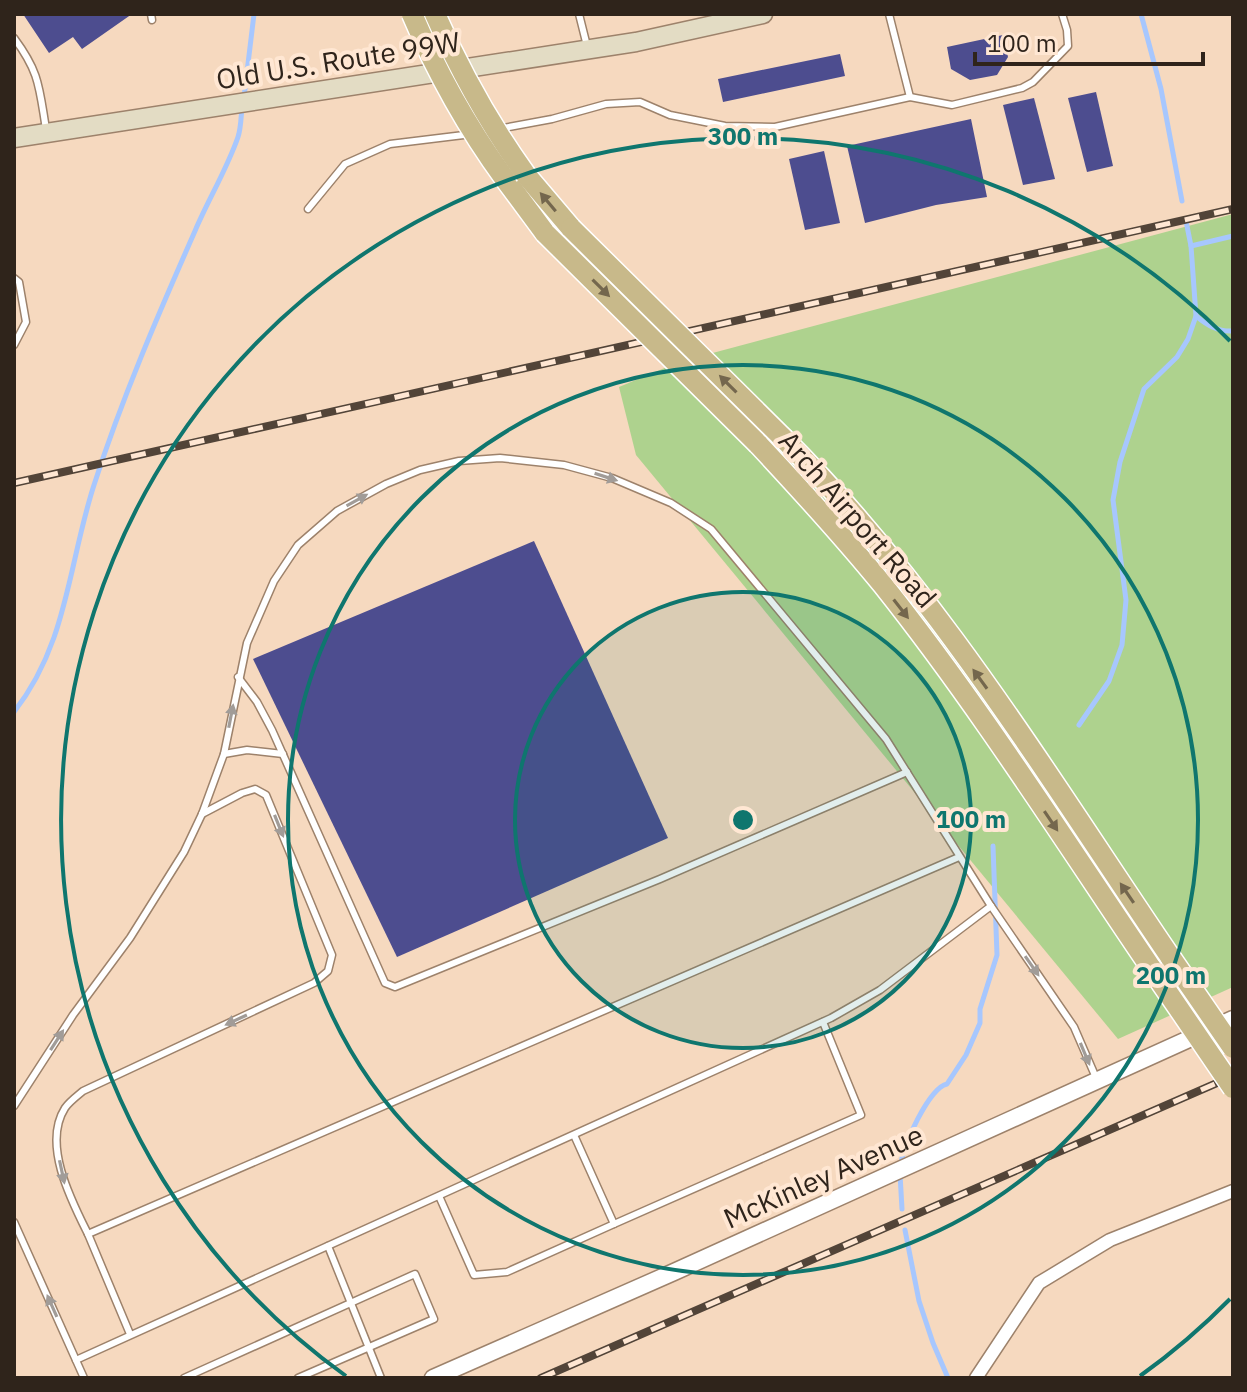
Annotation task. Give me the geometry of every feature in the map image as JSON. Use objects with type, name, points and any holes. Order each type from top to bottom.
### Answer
[{"type":"main road","name":"Arch Airport Road","points":[[412,14],[448,93],[478,142],[545,233],[758,444],[842,535],[925,640],[1233,1088]]},
{"type":"main road","name":"Arch Airport Road","points":[[435,14],[478,101],[526,175],[571,228],[784,439],[877,543],[944,627],[1233,1048]]},
{"type":"main road","name":"Old U.S. Route 99W","points":[[14,138],[588,49],[763,14]]},
{"type":"street","name":"McKinley Avenue","points":[[433,1378],[1233,1019]]},
{"type":"street","points":[[976,1378],[1039,1283],[1110,1240],[1233,1191]]},
{"type":"lane","points":[[579,14],[588,49]]},
{"type":"lane","points":[[889,14],[910,97]]},
{"type":"lane","points":[[308,209],[345,164],[390,144],[444,139],[552,119],[606,104],[640,102],[670,115],[725,126],[775,127],[910,97],[952,105],[1022,88],[1033,82],[1068,46],[1062,14]]},
{"type":"lane","points":[[14,38],[32,62],[38,79],[46,133]]},
{"type":"lane","points":[[14,278],[19,282],[26,322],[14,345]]},
{"type":"lane","points":[[14,1106],[73,1015],[130,938],[184,852],[224,754],[247,643],[274,581],[298,545],[337,511],[386,484],[420,470],[459,461],[500,458],[564,465],[612,478],[671,503],[711,529],[886,739],[959,857],[1074,1027],[1097,1080]]},
{"type":"lane","points":[[238,677],[257,702],[283,754],[385,983],[395,987],[660,879],[907,772]]},
{"type":"lane","points":[[224,754],[247,750],[283,754]]},
{"type":"lane","points":[[130,1334],[66,1190],[57,1142],[58,1123],[66,1106],[83,1091],[314,983],[328,971],[332,955],[266,795],[255,789],[202,814]]},
{"type":"lane","points":[[88,1234],[959,857]]},
{"type":"lane","points":[[76,1360],[823,1022],[880,990],[991,906]]},
{"type":"lane","points":[[439,1196],[474,1275],[507,1272],[861,1115],[823,1022]]},
{"type":"lane","points":[[574,1135],[614,1224]]},
{"type":"lane","points":[[14,1222],[84,1378]]},
{"type":"lane","points":[[328,1246],[381,1378]]},
{"type":"lane","points":[[184,1378],[415,1274],[434,1319],[298,1378]]},
{"type":"green space","points":[[1233,214],[1233,987],[1118,1039],[636,455],[619,387],[679,362]]},
{"type":"building","points":[[23,14],[132,14],[82,49],[73,37],[49,53]]},
{"type":"building","points":[[1003,35],[1008,57],[997,75],[970,80],[951,69],[947,47]]},
{"type":"building","points":[[840,54],[845,76],[723,102],[718,79]]},
{"type":"building","points":[[1096,92],[1113,166],[1087,172],[1068,98]]},
{"type":"building","points":[[1034,98],[1055,179],[1023,185],[1003,105]]},
{"type":"building","points":[[971,119],[987,197],[936,205],[865,223],[847,146]]},
{"type":"building","points":[[824,151],[840,223],[805,230],[789,159]]},
{"type":"building","points":[[534,541],[668,838],[397,957],[253,659]]},
{"type":"waterway","points":[[244,97],[254,14]]},
{"type":"waterway","points":[[1141,14],[1161,89],[1182,201]]},
{"type":"waterway","points":[[14,712],[46,659],[105,453],[154,325],[234,149],[242,107]]},
{"type":"waterway","points":[[1079,725],[1109,681],[1122,645],[1126,600],[1113,500],[1120,462],[1144,389],[1177,357],[1188,339],[1196,316],[1186,221]]},
{"type":"waterway","points":[[1191,246],[1233,236]]},
{"type":"waterway","points":[[1196,316],[1213,327],[1233,331]]},
{"type":"waterway","points":[[901,1164],[918,1119],[932,1096],[947,1084],[966,1055],[980,1023],[980,1009],[997,955],[993,846]]},
{"type":"waterway","points":[[900,1174],[902,1209]]},
{"type":"waterway","points":[[905,1230],[919,1301],[948,1378]]},
{"type":"railway","points":[[14,483],[1233,209]]},
{"type":"railway","points":[[541,1378],[1233,1076]]}]
